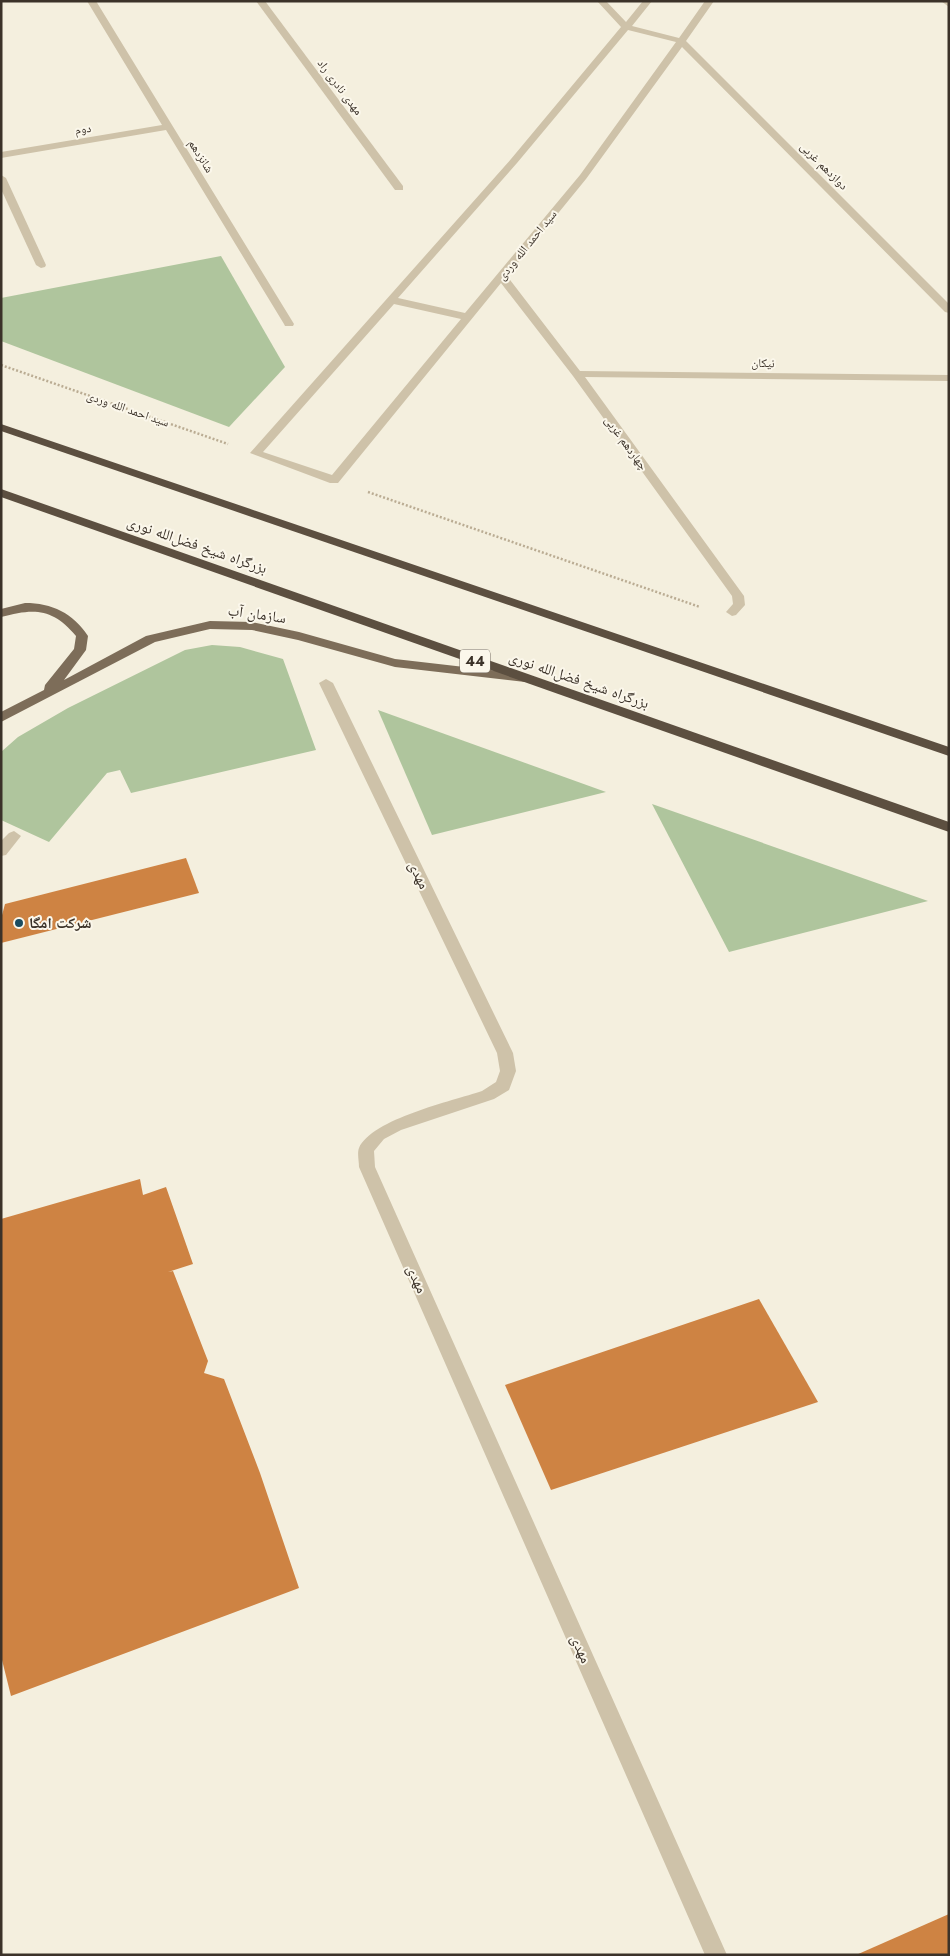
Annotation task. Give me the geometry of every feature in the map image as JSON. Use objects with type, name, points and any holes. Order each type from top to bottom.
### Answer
[{"type":"highway","points":[[1,427],[949,752]]},
{"type":"highway","name":"بزرگراه شیخ فضل‌الله نوری","points":[[1,493],[949,828]]},
{"type":"main road","points":[[1,613],[11,609],[34,607],[56,611],[70,619],[82,636],[80,650],[46,693]]},
{"type":"main road","name":"سازمان آب","points":[[1,718],[151,639],[210,624],[252,626],[299,636],[395,663],[524,678]]},
{"type":"street","name":"شانزدهم","points":[[91,1],[289,324]]},
{"type":"street","name":"مهدی نادری راد","points":[[260,1],[399,188]]},
{"type":"street","points":[[601,1],[626,27],[681,41]]},
{"type":"street","points":[[334,480],[256,453],[514,161],[648,1]]},
{"type":"street","name":"سید احمد الله وردی","points":[[334,480],[583,177],[710,1]]},
{"type":"street","points":[[945,1],[949,4]]},
{"type":"street","name":"دوازدهم غربی","points":[[681,41],[949,310]]},
{"type":"street","name":"دوم","points":[[1,155],[169,127]]},
{"type":"street","points":[[1,178],[41,265]]},
{"type":"street","name":"چهاردهم غربی","points":[[502,276],[577,374],[738,596],[739,605],[732,612]]},
{"type":"street","points":[[391,300],[468,317]]},
{"type":"street","name":"نیکان","points":[[577,374],[949,378]]},
{"type":"street","name":"مهدی","points":[[326,683],[505,1053],[508,1071],[503,1086],[488,1095],[395,1126],[378,1134],[366,1150],[367,1167],[716,1955]]},
{"type":"street","points":[[1,851],[14,836]]},
{"type":"path","name":"سید احمد الله وردی","points":[[1,365],[256,453]]},
{"type":"path","points":[[334,480],[705,609],[718,612],[732,612]]},
{"type":"green space","points":[[221,256],[285,367],[229,427],[1,341],[1,298]]},
{"type":"green space","points":[[212,645],[240,647],[283,659],[316,750],[131,793],[120,770],[107,773],[49,842],[1,820],[1,752],[18,737],[68,708],[185,650]]},
{"type":"green space","points":[[378,710],[606,792],[432,835]]},
{"type":"green space","points":[[652,804],[928,901],[729,952]]},
{"type":"building","points":[[186,858],[199,893],[1,943],[1,919],[5,904]]},
{"type":"building","points":[[140,1179],[143,1195],[166,1187],[193,1264],[168,1272],[173,1271],[208,1361],[204,1373],[224,1379],[260,1473],[299,1588],[11,1696],[1,1656],[1,1219]]},
{"type":"building","points":[[759,1299],[818,1402],[551,1490],[505,1385]]},
{"type":"building","points":[[949,1914],[949,1955],[856,1955]]},
{"type":"place","name":"شرکت امگا","points":[[19,923]]}]
